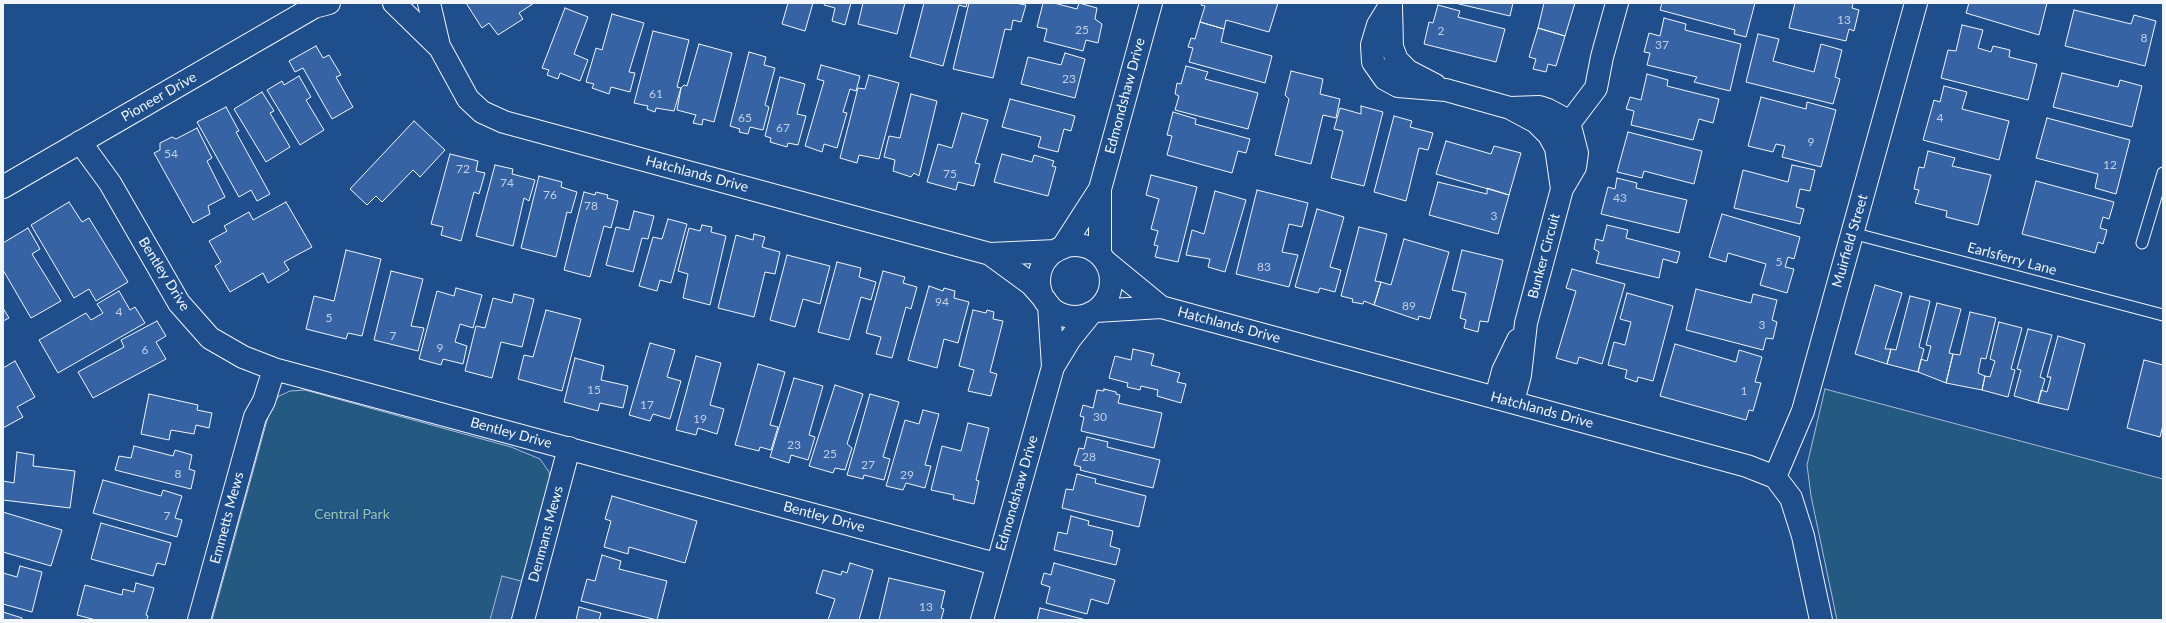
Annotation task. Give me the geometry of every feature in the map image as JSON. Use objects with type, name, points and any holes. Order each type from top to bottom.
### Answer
[{"type":"street","name":"Hatchlands Drive","points":[[394,3],[439,46]]},
{"type":"street","name":"Hatchlands Drive","points":[[429,3],[439,46],[468,99],[482,112],[504,122],[990,254],[1059,249]]},
{"type":"street","name":"Edmondshaw Drive","points":[[1103,258],[1100,190],[1151,3]]},
{"type":"street","points":[[1559,125],[1596,88],[1602,57],[1617,3]]},
{"type":"street","name":"Muirfield Street","points":[[1775,477],[1803,411],[1916,3]]},
{"type":"street","name":"Pioneer Drive","points":[[3,187],[320,4]]},
{"type":"street","name":"Bunker Circuit","points":[[1391,4],[1392,47],[1397,60],[1408,71],[1446,90],[1510,108],[1536,122],[1559,125],[1575,140],[1577,153],[1575,167],[1562,189],[1526,323],[1520,375],[1505,400]]},
{"type":"street","name":"Bentley Drive","points":[[87,138],[110,183],[179,303],[210,338],[268,367],[996,564]]},
{"type":"street","name":"Edmondshaw Drive","points":[[1059,249],[1100,190]]},
{"type":"street","points":[[1082,246],[1103,258],[1110,276],[1109,293],[1104,303],[1093,312],[1080,316],[1068,316],[1058,312],[1047,303],[1040,286],[1042,268],[1048,258],[1059,249],[1082,246]]},
{"type":"street","name":"Hatchlands Drive","points":[[990,254],[1031,284],[1047,303]]},
{"type":"street","name":"Hatchlands Drive","points":[[1103,258],[1161,307]]},
{"type":"street","name":"Edmondshaw Drive","points":[[1047,303],[1053,367]]},
{"type":"street","name":"Hatchlands Drive","points":[[1093,312],[1161,307],[1747,466],[1775,477]]},
{"type":"street","name":"Edmondshaw Drive","points":[[982,620],[996,564],[1053,367],[1070,339],[1093,312]]},
{"type":"street","name":"Emmetts Mews","points":[[199,620],[255,417],[255,399],[268,367]]},
{"type":"street","name":"Denmans Mews","points":[[523,620],[568,448]]},
{"type":"street","points":[[1775,477],[1791,498],[1803,536],[1821,620]]},
{"type":"lane","points":[[2142,243],[2163,173]]},
{"type":"lane","name":"Earlsferry Lane","points":[[1852,232],[2163,315]]},
{"type":"green space","points":[[1825,389],[2163,479],[2163,620],[1837,620],[1811,496],[1807,465]]},
{"type":"green space","name":"Central Park","points":[[305,390],[511,447],[540,459],[549,472],[550,480],[511,620],[212,620],[271,406],[279,396],[290,391]]},
{"type":"shaded area","points":[[502,576],[532,584],[523,620],[490,620]]},
{"type":"building","points":[[466,3],[534,3],[519,13],[523,19],[498,35],[489,23],[482,28]]},
{"type":"building","points":[[788,3],[813,3],[805,31],[782,24]]},
{"type":"building","points":[[825,3],[851,3],[845,25],[832,21],[835,8],[824,5]]},
{"type":"building","points":[[863,3],[905,3],[897,34],[858,24]]},
{"type":"building","points":[[924,3],[967,3],[966,7],[959,5],[943,66],[910,57]]},
{"type":"building","points":[[969,3],[1015,3],[1026,5],[1021,22],[1013,20],[1011,30],[1005,29],[993,78],[953,69]]},
{"type":"building","points":[[1043,3],[1054,3],[1077,9],[1079,3],[1097,8],[1095,19],[1102,24],[1098,43],[1086,40],[1083,51],[1044,41],[1047,29],[1037,27]]},
{"type":"building","points":[[1202,3],[1278,3],[1269,32],[1226,20],[1224,29],[1200,22],[1205,6],[1201,5]]},
{"type":"building","points":[[1455,3],[1513,3],[1510,16]]},
{"type":"building","points":[[1544,3],[1575,3],[1565,36],[1538,28]]},
{"type":"building","points":[[1662,3],[1755,3],[1746,37],[1734,34],[1735,30],[1660,10]]},
{"type":"building","points":[[1795,3],[1853,3],[1852,8],[1859,10],[1854,31],[1849,29],[1846,41],[1789,28]]},
{"type":"building","points":[[1969,3],[2047,3],[2039,35],[1966,13]]},
{"type":"building","points":[[1438,5],[1460,11],[1458,17],[1505,29],[1496,62],[1424,44],[1429,22],[1433,23]]},
{"type":"building","points":[[565,8],[588,17],[574,54],[588,60],[580,81],[560,73],[558,79],[547,75],[549,70],[542,68]]},
{"type":"building","points":[[2074,10],[2131,24],[2134,15],[2156,21],[2145,66],[2065,46]]},
{"type":"building","points":[[612,14],[644,23],[629,72],[635,73],[630,92],[611,87],[609,94],[592,88],[594,84],[586,82],[596,48],[602,50]]},
{"type":"building","points":[[1664,18],[1686,24],[1685,30],[1741,44],[1730,91],[1694,82],[1697,77],[1647,65],[1650,53],[1644,52],[1649,33],[1660,36]]},
{"type":"building","points":[[1200,22],[1224,29],[1221,42],[1272,56],[1265,83],[1189,62],[1193,48],[1188,47],[1191,38],[1195,39]]},
{"type":"building","points":[[1962,25],[1983,30],[1978,48],[1991,52],[1993,46],[2010,50],[2009,57],[2037,64],[2028,100],[1941,78],[1948,50],[1956,51]]},
{"type":"building","points":[[1538,28],[1565,36],[1556,66],[1548,64],[1546,72],[1533,69],[1536,59],[1529,57]]},
{"type":"building","points":[[653,31],[689,40],[677,87],[681,88],[674,111],[656,108],[655,112],[647,109],[648,106],[634,103]]},
{"type":"building","points":[[1758,34],[1779,39],[1773,61],[1814,72],[1821,44],[1842,50],[1835,77],[1840,79],[1833,104],[1746,82]]},
{"type":"building","points":[[699,44],[732,53],[714,122],[703,119],[702,125],[693,123],[696,115],[677,110],[681,88],[684,85],[687,86]]},
{"type":"building","points":[[316,46],[323,58],[329,55],[341,75],[336,77],[353,107],[332,119],[303,68],[295,72],[289,61]]},
{"type":"building","points":[[749,52],[766,57],[764,65],[775,68],[765,105],[769,107],[763,130],[750,127],[748,134],[739,132],[740,129],[730,126]]},
{"type":"building","points":[[1065,53],[1085,59],[1075,98],[1021,84],[1028,57],[1061,65]]},
{"type":"building","points":[[821,65],[860,76],[856,91],[850,89],[843,112],[847,113],[837,148],[824,144],[822,152],[805,146],[824,81],[817,79]]},
{"type":"building","points":[[1186,66],[1208,72],[1205,79],[1258,93],[1248,129],[1175,110],[1179,96],[1175,94],[1177,83],[1181,84]]},
{"type":"building","points":[[1291,71],[1323,79],[1320,94],[1340,99],[1336,118],[1323,115],[1311,164],[1275,155],[1289,99],[1285,95]]},
{"type":"building","points":[[2062,73],[2118,87],[2120,80],[2142,86],[2132,127],[2053,107]]},
{"type":"building","points":[[1647,74],[1668,80],[1667,86],[1719,99],[1713,123],[1699,119],[1693,140],[1631,125],[1634,111],[1626,109],[1630,97],[1641,100]]},
{"type":"building","points":[[869,75],[899,83],[879,159],[859,155],[857,163],[840,158],[858,88],[865,89]]},
{"type":"building","points":[[299,76],[311,97],[306,100],[324,130],[300,145],[267,90],[282,81],[284,85]]},
{"type":"building","points":[[780,77],[805,84],[797,114],[806,116],[798,145],[788,143],[787,147],[770,142],[771,138],[765,136]]},
{"type":"building","points":[[1944,86],[1967,92],[1962,109],[2009,121],[1999,160],[1923,140],[1934,100],[1940,102]]},
{"type":"building","points":[[262,92],[274,111],[270,113],[290,147],[266,162],[234,109]]},
{"type":"building","points":[[911,94],[937,101],[919,176],[914,173],[911,177],[893,171],[895,160],[884,157],[889,136],[900,138]]},
{"type":"building","points":[[1761,97],[1806,109],[1807,102],[1836,110],[1821,167],[1782,157],[1785,146],[1776,144],[1773,152],[1748,146]]},
{"type":"building","points":[[1010,99],[1075,116],[1071,131],[1064,129],[1058,152],[1038,147],[1041,137],[1002,127]]},
{"type":"building","points":[[1361,106],[1383,112],[1364,186],[1331,178],[1343,131],[1334,129],[1340,108],[1361,114]]},
{"type":"building","points":[[226,107],[239,131],[236,132],[270,194],[257,201],[251,190],[239,197],[197,122]]},
{"type":"building","points":[[1173,112],[1196,119],[1195,124],[1250,139],[1246,153],[1238,151],[1232,173],[1167,155],[1172,136],[1167,135]]},
{"type":"building","points":[[962,113],[988,120],[975,163],[980,164],[974,186],[958,182],[956,190],[927,182],[938,144],[952,148]]},
{"type":"building","points":[[1394,116],[1412,121],[1410,127],[1433,133],[1428,150],[1419,148],[1406,201],[1374,192]]},
{"type":"building","points":[[2047,118],[2130,140],[2116,194],[2095,188],[2098,174],[2036,158]]},
{"type":"building","points":[[414,121],[445,150],[420,177],[413,170],[382,202],[376,196],[367,205],[350,189]]},
{"type":"building","points":[[197,128],[212,158],[207,161],[225,197],[208,206],[210,214],[193,223],[154,153],[160,150],[160,143],[172,137],[176,139]]},
{"type":"building","points":[[1628,132],[1702,151],[1694,184],[1644,171],[1642,178],[1617,172]]},
{"type":"building","points":[[1446,141],[1491,154],[1494,146],[1521,153],[1509,195],[1436,174]]},
{"type":"building","points":[[1928,151],[1955,158],[1952,166],[1991,175],[1978,225],[1946,217],[1947,211],[1915,203],[1919,190],[1914,189],[1919,167],[1924,168]]},
{"type":"building","points":[[450,154],[478,161],[476,171],[485,173],[479,194],[474,192],[461,241],[441,235],[443,227],[431,224]]},
{"type":"building","points":[[1002,154],[1032,162],[1034,155],[1054,161],[1052,166],[1056,167],[1048,196],[994,182]]},
{"type":"building","points":[[495,165],[513,169],[512,174],[535,180],[529,201],[524,198],[513,246],[476,236]]},
{"type":"building","points":[[1792,165],[1815,170],[1810,191],[1800,189],[1796,207],[1804,209],[1800,224],[1734,208],[1743,170],[1788,182]]},
{"type":"building","points":[[1151,175],[1197,187],[1178,262],[1155,257],[1158,246],[1154,245],[1158,231],[1151,229],[1159,199],[1146,195]]},
{"type":"building","points":[[539,176],[562,182],[561,187],[577,192],[571,213],[567,212],[556,257],[521,248]]},
{"type":"building","points":[[1617,178],[1637,183],[1636,188],[1687,200],[1679,233],[1601,214],[1608,187],[1615,189]]},
{"type":"building","points":[[2036,181],[2114,202],[2109,219],[2103,217],[2100,228],[2107,230],[2103,244],[2098,242],[2095,253],[2022,234]]},
{"type":"building","points":[[1438,182],[1487,194],[1487,188],[1509,195],[1498,234],[1429,215]]},
{"type":"building","points":[[1257,190],[1308,203],[1302,227],[1289,224],[1282,252],[1298,255],[1289,287],[1236,274]]},
{"type":"building","points":[[1215,191],[1246,200],[1225,272],[1208,267],[1210,259],[1186,255],[1192,230],[1204,234]]},
{"type":"building","points":[[584,192],[595,195],[596,192],[608,195],[607,198],[618,201],[611,228],[604,226],[590,277],[564,270]]},
{"type":"building","points":[[69,202],[82,222],[89,218],[128,282],[96,301],[89,289],[74,298],[31,225]]},
{"type":"building","points":[[286,202],[312,247],[284,262],[289,270],[268,283],[263,273],[230,292],[215,266],[221,262],[209,241],[227,231],[224,226],[249,212],[253,220]]},
{"type":"building","points":[[1317,209],[1344,217],[1330,267],[1341,270],[1335,292],[1320,288],[1318,293],[1295,287]]},
{"type":"building","points":[[634,211],[654,216],[648,239],[642,238],[633,272],[606,265],[616,227],[629,230]]},
{"type":"building","points":[[1722,214],[1800,237],[1794,259],[1788,257],[1785,267],[1794,269],[1787,293],[1760,285],[1766,264],[1728,253],[1726,262],[1709,257]]},
{"type":"building","points":[[668,219],[687,224],[671,283],[660,280],[657,291],[639,286],[653,237],[662,239]]},
{"type":"building","points":[[702,225],[712,227],[711,232],[726,236],[710,305],[683,298],[688,274],[678,271],[689,228],[700,231]]},
{"type":"building","points":[[1607,225],[1628,230],[1626,238],[1680,252],[1677,263],[1663,259],[1659,278],[1596,263],[1599,252],[1594,249],[1596,239],[1603,241]]},
{"type":"building","points":[[1359,227],[1387,234],[1375,281],[1381,282],[1374,305],[1364,301],[1363,304],[1352,302],[1353,299],[1341,296]]},
{"type":"building","points":[[28,228],[40,249],[32,254],[61,301],[31,318],[3,270],[3,243]]},
{"type":"building","points":[[754,234],[765,237],[762,247],[780,252],[775,274],[765,272],[754,317],[718,308],[736,235],[753,240]]},
{"type":"building","points":[[1404,239],[1449,252],[1430,319],[1419,316],[1418,320],[1374,305],[1381,282],[1391,285]]},
{"type":"building","points":[[346,250],[381,259],[362,336],[348,333],[346,339],[306,329],[314,296],[334,301]]},
{"type":"building","points":[[1462,250],[1503,260],[1488,322],[1480,321],[1478,332],[1464,328],[1466,320],[1460,318],[1466,293],[1452,290]]},
{"type":"building","points":[[787,255],[830,266],[820,304],[803,299],[795,327],[770,320]]},
{"type":"building","points":[[837,262],[861,268],[859,277],[876,282],[871,300],[861,297],[849,340],[818,332]]},
{"type":"building","points":[[1572,269],[1625,284],[1602,364],[1579,357],[1577,364],[1556,358],[1576,291],[1566,288]]},
{"type":"building","points":[[391,271],[423,279],[411,326],[424,328],[418,351],[374,340]]},
{"type":"building","points":[[883,271],[905,277],[903,283],[917,287],[911,309],[906,307],[892,358],[876,354],[881,337],[866,333]]},
{"type":"building","points":[[1875,285],[1902,293],[1885,349],[1891,349],[1887,364],[1855,354]]},
{"type":"building","points":[[929,286],[943,291],[944,288],[955,291],[954,298],[969,302],[958,343],[944,339],[937,368],[908,360]]},
{"type":"building","points":[[456,288],[482,295],[473,328],[460,324],[455,342],[467,346],[463,364],[443,359],[441,365],[419,359],[437,291],[454,296]]},
{"type":"building","points":[[1696,289],[1751,303],[1753,294],[1777,300],[1772,320],[1777,322],[1773,339],[1766,338],[1763,350],[1686,330]]},
{"type":"building","points":[[119,291],[130,310],[135,307],[145,323],[58,373],[39,340],[86,313],[91,320],[103,313],[97,304]]},
{"type":"building","points":[[1627,293],[1673,306],[1653,381],[1638,377],[1637,382],[1625,378],[1627,370],[1608,365],[1614,342],[1625,345],[1631,322],[1620,319]]},
{"type":"building","points":[[514,294],[534,299],[522,347],[501,342],[492,378],[465,371],[476,326],[485,328],[493,298],[512,303]]},
{"type":"building","points":[[1910,296],[1930,301],[1919,347],[1924,349],[1918,372],[1887,364],[1891,349],[1896,350]]},
{"type":"building","points":[[1937,303],[1961,309],[1949,353],[1953,354],[1946,383],[1918,372],[1921,359],[1927,361],[1931,346],[1926,345]]},
{"type":"building","points":[[3,308],[9,318],[3,321]]},
{"type":"building","points":[[546,310],[581,319],[562,391],[518,379],[524,355],[533,357]]},
{"type":"building","points":[[973,310],[986,313],[987,310],[994,312],[993,319],[1003,321],[990,372],[997,374],[991,396],[968,391],[974,370],[959,366]]},
{"type":"building","points":[[1970,312],[1996,318],[1986,359],[1981,358],[1978,373],[1985,376],[1982,390],[1946,383],[1953,354],[1960,355]]},
{"type":"building","points":[[157,321],[166,336],[156,342],[166,359],[93,398],[78,372],[124,347],[121,340]]},
{"type":"building","points":[[1999,322],[2022,328],[2011,369],[2015,370],[2008,397],[1982,390],[1985,376],[1990,377],[1995,361],[1990,359]]},
{"type":"building","points":[[2028,329],[2052,335],[2040,377],[2045,379],[2038,403],[2014,396],[2021,370],[2017,369]]},
{"type":"building","points":[[2058,336],[2085,344],[2068,410],[2038,403],[2041,390],[2047,392],[2051,377],[2047,377]]},
{"type":"building","points":[[650,343],[675,350],[667,377],[681,381],[670,419],[653,414],[650,421],[629,415]]},
{"type":"building","points":[[1675,344],[1736,362],[1739,350],[1762,357],[1755,382],[1761,383],[1753,411],[1749,410],[1746,420],[1660,396]]},
{"type":"building","points":[[1133,349],[1154,354],[1151,365],[1180,373],[1177,382],[1186,384],[1181,403],[1157,396],[1158,390],[1141,386],[1140,390],[1127,387],[1128,383],[1109,378],[1115,356],[1131,360]]},
{"type":"building","points":[[696,356],[721,363],[710,405],[724,409],[717,434],[698,428],[696,435],[676,430]]},
{"type":"building","points":[[575,358],[604,366],[601,380],[628,386],[623,408],[600,403],[598,411],[564,402]]},
{"type":"building","points":[[2144,360],[2163,365],[2163,425],[2160,437],[2127,428]]},
{"type":"building","points":[[15,361],[35,397],[17,407],[23,417],[3,428],[3,368]]},
{"type":"building","points":[[758,364],[785,372],[770,425],[778,427],[771,450],[760,447],[759,451],[735,445]]},
{"type":"building","points":[[794,378],[823,386],[809,435],[815,437],[808,460],[791,455],[789,463],[770,457]]},
{"type":"building","points":[[835,385],[863,394],[847,444],[852,448],[845,470],[835,468],[833,473],[809,466]]},
{"type":"building","points":[[1104,389],[1116,392],[1116,394],[1120,395],[1118,403],[1162,413],[1154,448],[1081,431],[1084,417],[1080,416],[1083,405],[1093,408],[1097,390],[1104,391]]},
{"type":"building","points":[[149,394],[198,405],[197,410],[212,413],[209,428],[196,425],[194,434],[171,430],[169,440],[141,434]]},
{"type":"building","points":[[870,394],[899,402],[883,457],[890,459],[884,480],[864,475],[863,479],[847,475]]},
{"type":"building","points":[[923,410],[939,414],[925,465],[931,466],[925,488],[906,483],[903,490],[886,486],[905,420],[919,424]]},
{"type":"building","points":[[968,423],[989,428],[976,480],[979,481],[974,504],[953,499],[954,495],[931,490],[942,446],[961,451]]},
{"type":"building","points":[[1087,437],[1108,442],[1107,447],[1160,460],[1153,488],[1080,470],[1081,467],[1074,465],[1079,448],[1084,449]]},
{"type":"building","points":[[134,446],[173,456],[175,450],[192,455],[189,469],[195,471],[191,489],[115,470],[119,456],[131,458]]},
{"type":"building","points":[[17,452],[34,455],[33,466],[75,471],[70,508],[3,500],[3,481],[14,483]]},
{"type":"building","points":[[1077,474],[1096,479],[1095,483],[1146,496],[1139,527],[1062,508],[1066,489],[1073,490]]},
{"type":"building","points":[[103,480],[161,496],[163,490],[182,496],[175,518],[182,520],[177,537],[93,513]]},
{"type":"building","points":[[612,496],[697,521],[685,563],[629,547],[628,554],[604,547],[611,521],[605,519]]},
{"type":"building","points":[[3,512],[62,530],[51,566],[3,552]]},
{"type":"building","points":[[1071,516],[1089,521],[1088,525],[1113,531],[1110,546],[1120,549],[1116,565],[1054,550],[1058,532],[1067,534]]},
{"type":"building","points":[[101,523],[171,543],[165,565],[157,563],[153,576],[91,559]]},
{"type":"building","points":[[602,555],[621,561],[619,569],[667,581],[657,620],[581,601],[587,579],[595,581]]},
{"type":"building","points":[[850,563],[873,570],[859,620],[828,620],[835,599],[816,593],[823,570],[841,575],[842,571],[847,573]]},
{"type":"building","points":[[1054,563],[1115,580],[1108,604],[1091,599],[1087,614],[1046,603],[1050,587],[1041,584],[1044,573],[1051,575]]},
{"type":"building","points":[[20,566],[42,572],[32,612],[3,604],[3,573],[17,577]]},
{"type":"building","points":[[889,578],[945,591],[941,608],[944,609],[941,620],[879,620]]},
{"type":"building","points":[[136,583],[154,588],[146,615],[148,616],[147,620],[96,620],[77,615],[85,585],[122,595],[123,589],[134,592]]},
{"type":"building","points":[[579,607],[601,613],[599,620],[576,620]]},
{"type":"building","points":[[1040,608],[1086,620],[1037,620]]},
{"type":"building","points":[[3,612],[22,618],[22,620],[3,620]]}]
